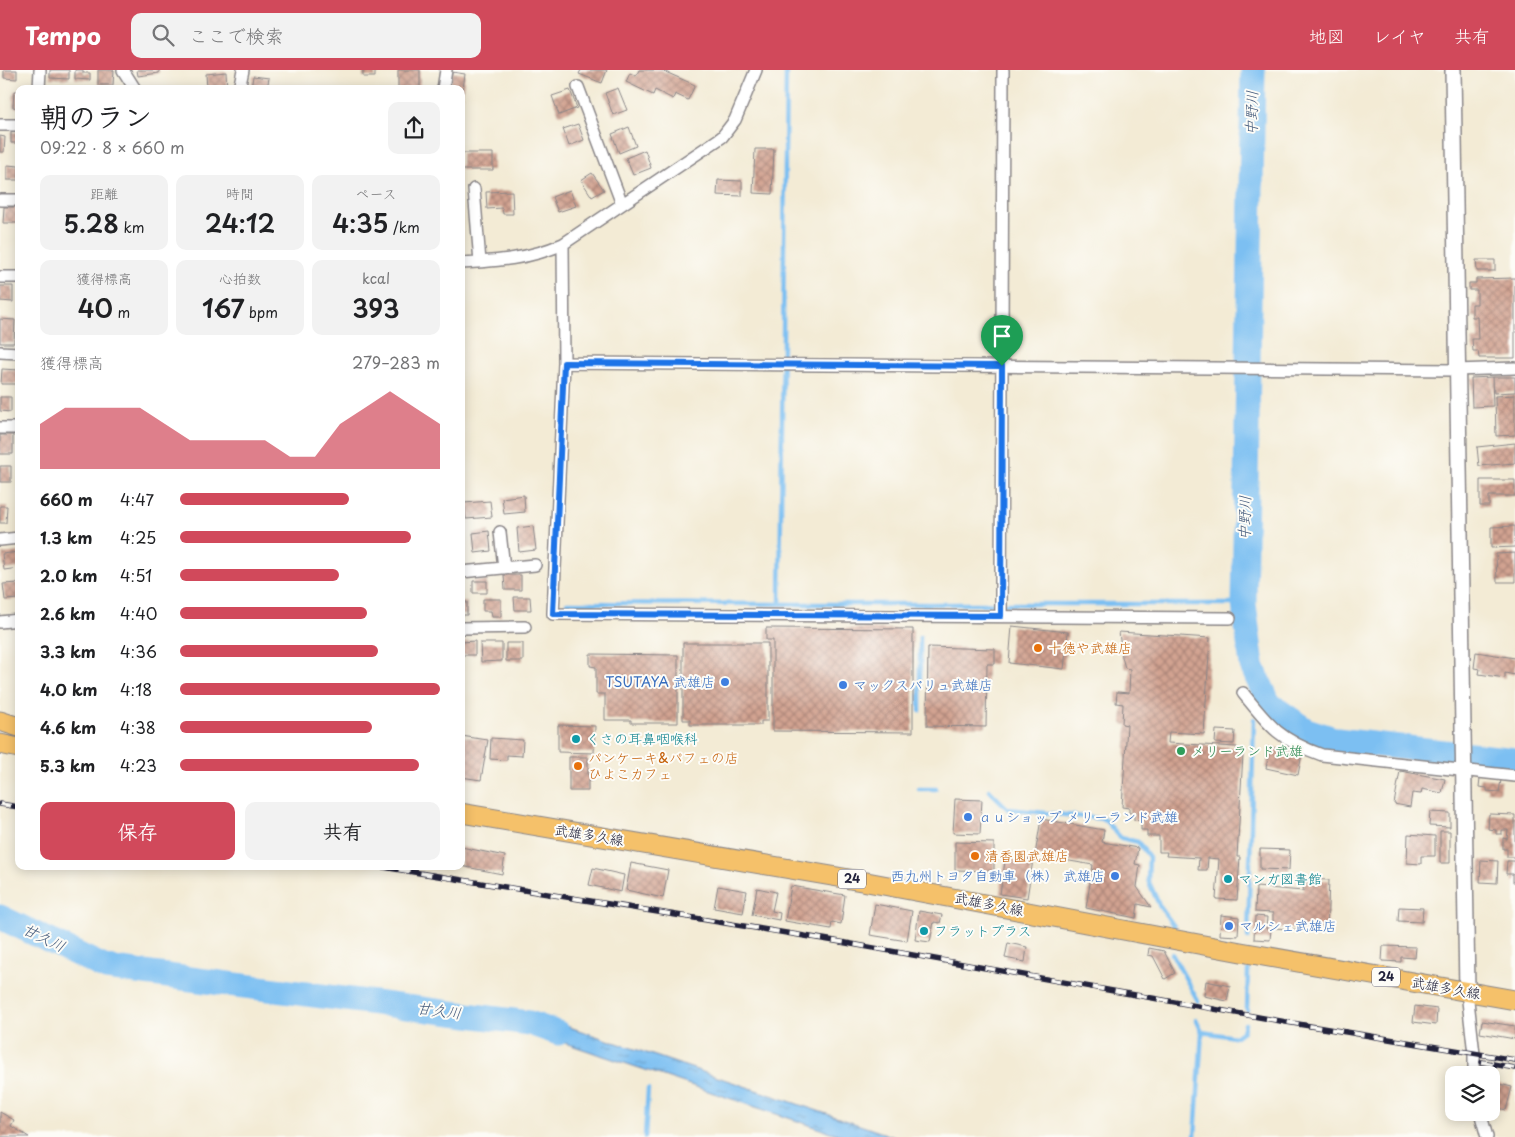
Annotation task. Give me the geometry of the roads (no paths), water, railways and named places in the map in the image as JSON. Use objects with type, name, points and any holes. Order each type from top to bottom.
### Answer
[{"type":"main road","points":[[0,721],[15,726]]},
{"type":"main road","points":[[0,744],[15,747]]},
{"type":"main road","name":"武雄多久線","points":[[465,814],[868,882],[1515,1000]]},
{"type":"street","points":[[39,85],[40,70]]},
{"type":"street","points":[[123,70],[132,85]]},
{"type":"street","points":[[240,85],[243,70]]},
{"type":"street","points":[[444,85],[446,70]]},
{"type":"street","points":[[465,263],[509,260],[540,254],[562,244],[722,137],[735,120],[756,70]]},
{"type":"street","points":[[1001,616],[1004,70]]},
{"type":"street","points":[[1453,70],[1462,769],[1467,992],[1474,1066]]},
{"type":"street","points":[[578,86],[622,204]]},
{"type":"street","points":[[0,125],[15,126]]},
{"type":"street","points":[[474,189],[480,262]]},
{"type":"street","points":[[0,200],[15,200]]},
{"type":"street","points":[[562,244],[564,363],[553,614],[1230,618]]},
{"type":"street","points":[[0,277],[15,277]]},
{"type":"street","points":[[0,352],[15,353]]},
{"type":"street","points":[[564,363],[1456,370],[1515,368]]},
{"type":"street","points":[[0,428],[15,428]]},
{"type":"street","points":[[500,532],[504,568]]},
{"type":"street","points":[[0,540],[15,538]]},
{"type":"street","points":[[465,572],[535,565]]},
{"type":"street","points":[[0,622],[15,620]]},
{"type":"street","points":[[465,628],[525,627]]},
{"type":"street","points":[[1243,693],[1271,728],[1299,747],[1322,755],[1515,776]]},
{"type":"street","points":[[1483,1121],[1487,1137]]},
{"type":"water","points":[[528,1013],[895,1137],[845,1137],[526,1030]]},
{"type":"waterway","points":[[786,70],[780,604],[1244,604]]},
{"type":"waterway","name":"中野川","points":[[1253,70],[1244,604],[1252,666],[1269,704],[1306,730],[1337,740],[1515,760]]},
{"type":"waterway","points":[[567,603],[780,604]]},
{"type":"waterway","points":[[920,637],[920,711]]},
{"type":"waterway","points":[[1248,937],[1254,719]]},
{"type":"waterway","points":[[919,789],[936,789]]},
{"type":"waterway","points":[[989,790],[1008,809],[1104,819],[1121,838],[1138,842],[1149,857],[1148,880],[1160,907],[1174,926]]},
{"type":"waterway","name":"甘久川","points":[[0,917],[106,968],[529,1023],[558,1033]]},
{"type":"waterway","points":[[1172,954],[1198,1001]]},
{"type":"waterway","points":[[1247,1010],[1248,970]]},
{"type":"waterway","points":[[1196,1019],[1202,1032]]},
{"type":"waterway","points":[[1195,1137],[1202,1032],[1235,1037],[1243,1031],[1245,1024]]},
{"type":"waterway","points":[[645,1137],[648,1089]]},
{"type":"railway","points":[[0,804],[15,806]]},
{"type":"railway","points":[[401,870],[835,941],[1286,1022],[1515,1060]]},
{"type":"railway","points":[[1482,1062],[1515,1068]]},
{"type":"place","name":"十徳や武雄店","points":[[1038,648]]},
{"type":"place","name":"TSUTAYA 武雄店","points":[[725,682]]},
{"type":"place","name":"マックスバリュ武雄店","points":[[843,685]]},
{"type":"place","name":"くさの耳鼻咽喉科","points":[[576,739]]},
{"type":"place","name":"メリーランド武雄","points":[[1181,751]]},
{"type":"place","name":"パンケーキ&パフェの店 ひよこカフェ","points":[[578,766]]},
{"type":"place","name":"ａｕショップ メリーランド武雄","points":[[968,817]]},
{"type":"place","name":"清香園武雄店","points":[[975,856]]},
{"type":"place","name":"西九州トヨタ自動車（株） 武雄店","points":[[1115,876]]},
{"type":"place","name":"マンガ図書館","points":[[1228,879]]},
{"type":"place","name":"マルシェ武雄店","points":[[1229,926]]},
{"type":"place","name":"フラットプラス","points":[[924,931]]}]
